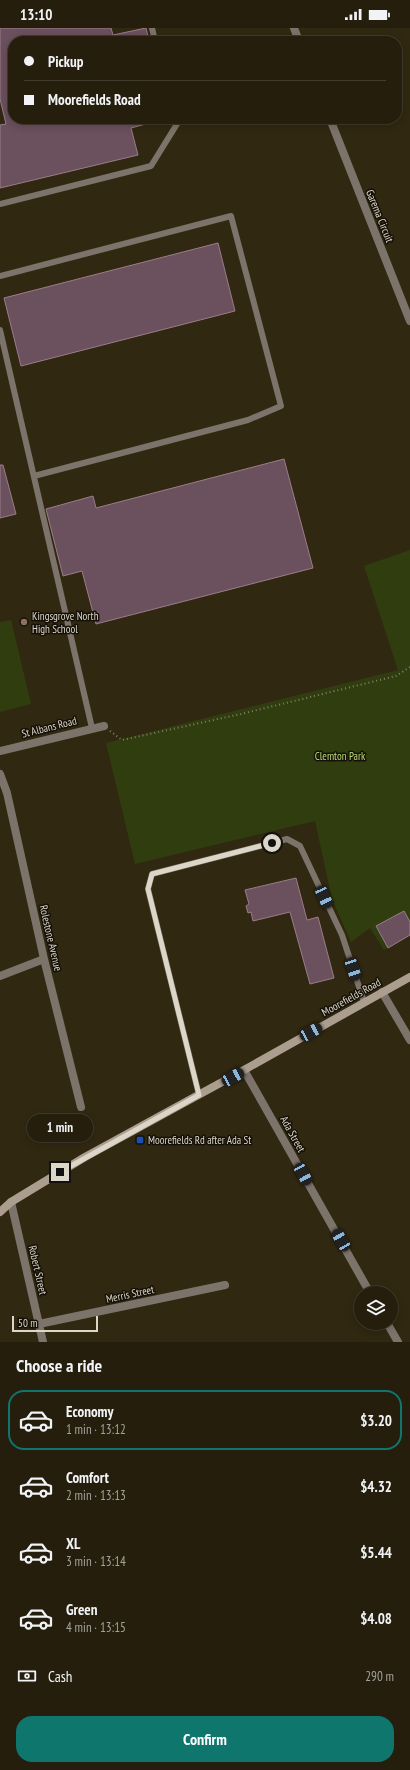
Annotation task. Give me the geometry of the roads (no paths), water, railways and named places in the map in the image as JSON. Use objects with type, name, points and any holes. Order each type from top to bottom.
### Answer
[{"type":"main road","name":"Moorefields Road","points":[[0,1212],[11,1202],[99,1150],[410,976]]},
{"type":"main road","name":"Moorefields Road","points":[[0,1205],[11,1202]]},
{"type":"street","name":"Garema Circuit","points":[[332,124],[410,321]]},
{"type":"street","name":"St Albans Road","points":[[0,751],[104,726]]},
{"type":"street","name":"Rolestone Avenue","points":[[0,774],[6,793],[44,959],[81,1107]]},
{"type":"street","points":[[0,976],[44,959]]},
{"type":"street","points":[[382,992],[410,1040]]},
{"type":"street","name":"Ada Street","points":[[244,1070],[366,1286]]},
{"type":"street","name":"Robert Street","points":[[11,1202],[43,1342]]},
{"type":"street","name":"Merris Street","points":[[39,1324],[225,1285]]},
{"type":"street","points":[[391,1330],[398,1342]]},
{"type":"lane","points":[[0,204],[151,166],[177,124]]},
{"type":"lane","points":[[0,276],[231,216],[281,406],[248,420],[34,476]]},
{"type":"lane","points":[[0,330],[92,728]]},
{"type":"lane","points":[[199,1095],[148,889],[152,874],[287,839],[300,846],[342,935],[364,1002]]},
{"type":"place","name":"Kingsgrove North High School","points":[[24,622]]},
{"type":"place","name":"Moorefields Rd after Ada St","points":[[140,1140]]},
{"type":"park label","name":"Clemton Park","points":[[340,756]]}]
